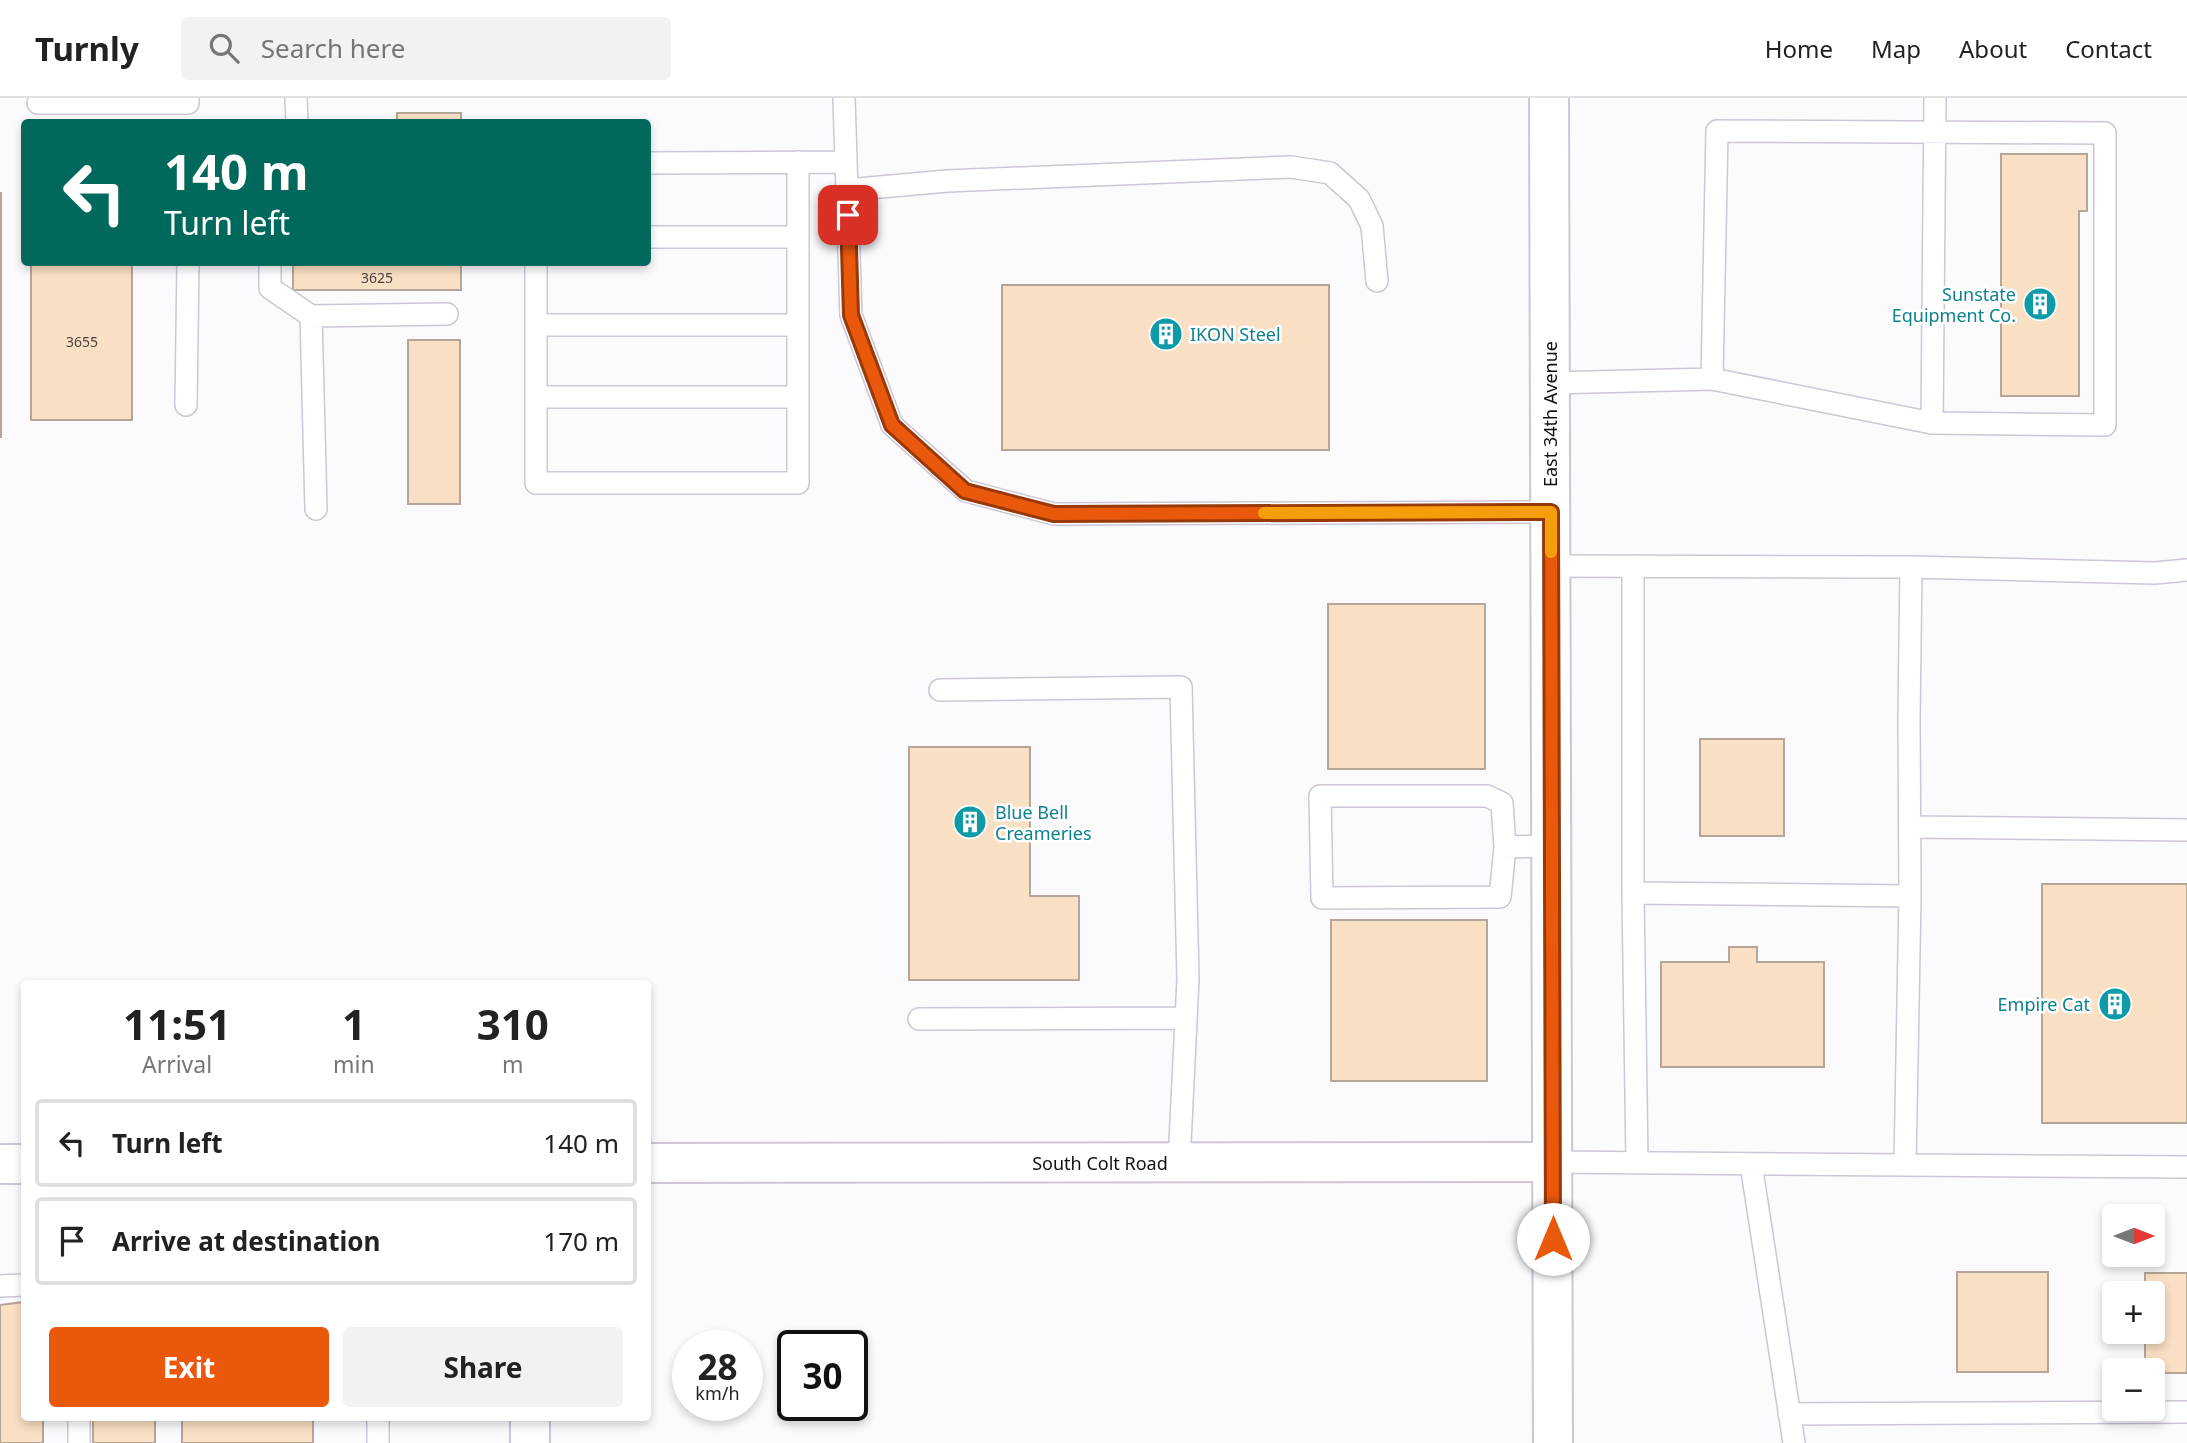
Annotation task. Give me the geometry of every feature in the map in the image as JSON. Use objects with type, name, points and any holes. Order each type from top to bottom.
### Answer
[{"type":"street","name":"East 34th Avenue","points":[[1549,98],[1553,1443]]},
{"type":"street","name":"South Colt Road","points":[[651,1163],[1552,1162]]},
{"type":"street","points":[[0,1164],[21,1164]]},
{"type":"street","points":[[530,1421],[530,1443]]},
{"type":"lane","points":[[296,98],[297,119]]},
{"type":"lane","points":[[844,98],[851,315],[892,425],[965,491],[1054,514],[1551,512]]},
{"type":"lane","points":[[1932,423],[1935,98]]},
{"type":"lane","points":[[38,103],[188,108]]},
{"type":"lane","points":[[1550,383],[1713,379],[1932,423],[2105,425],[2105,133],[1717,131],[1713,379]]},
{"type":"lane","points":[[536,266],[536,483],[798,483],[798,162]]},
{"type":"lane","points":[[651,163],[846,162]]},
{"type":"lane","points":[[847,190],[947,181],[1291,167],[1330,173],[1359,199],[1372,226],[1377,281]]},
{"type":"lane","points":[[651,237],[798,237]]},
{"type":"lane","points":[[187,405],[188,266]]},
{"type":"lane","points":[[270,266],[270,288],[311,316],[447,314]]},
{"type":"lane","points":[[311,316],[316,509]]},
{"type":"lane","points":[[536,325],[798,325]]},
{"type":"lane","points":[[536,397],[798,397]]},
{"type":"lane","points":[[1551,566],[1911,567],[2155,573],[2187,570]]},
{"type":"lane","points":[[1633,566],[1633,893],[1637,1162]]},
{"type":"lane","points":[[1905,1165],[1911,827],[1911,567]]},
{"type":"lane","points":[[940,691],[1181,687],[1188,979],[1179,1163]]},
{"type":"lane","points":[[1320,796],[1487,796],[1502,803],[1505,847],[1500,897],[1322,898],[1320,796]]},
{"type":"lane","points":[[1911,827],[2187,830]]},
{"type":"lane","points":[[1505,847],[1551,846]]},
{"type":"lane","points":[[1633,893],[1910,896]]},
{"type":"lane","points":[[919,1019],[1186,1017]]},
{"type":"lane","points":[[1552,1162],[2187,1167]]},
{"type":"lane","points":[[1751,1164],[1794,1443]]},
{"type":"lane","points":[[0,1286],[21,1285]]},
{"type":"lane","points":[[1789,1415],[2187,1412]]},
{"type":"lane","points":[[79,1421],[79,1443]]},
{"type":"lane","points":[[378,1421],[378,1443]]},
{"type":"building","points":[[397,113],[461,113],[461,119],[397,119]]},
{"type":"building","name":"Sunstate Equipment Co.","points":[[2001,154],[2087,154],[2087,211],[2079,211],[2079,396],[2001,396]]},
{"type":"building","points":[[1,193],[1,437],[0,437]]},
{"type":"building","points":[[31,266],[132,266],[132,420],[31,420]]},
{"type":"building","points":[[293,266],[461,266],[461,290],[293,290]]},
{"type":"building","name":"IKON Steel","points":[[1002,285],[1329,285],[1329,450],[1002,450]]},
{"type":"building","points":[[408,340],[460,340],[460,504],[408,504]]},
{"type":"building","points":[[1328,604],[1485,604],[1485,769],[1328,769]]},
{"type":"building","points":[[1700,739],[1784,739],[1784,836],[1700,836]]},
{"type":"building","name":"Blue Bell Creameries","points":[[909,747],[1030,747],[1030,896],[1079,896],[1079,980],[909,980]]},
{"type":"building","name":"Empire Cat","points":[[2042,884],[2187,884],[2187,1123],[2042,1123]]},
{"type":"building","points":[[1331,920],[1487,920],[1487,1081],[1331,1081]]},
{"type":"building","points":[[1729,947],[1757,947],[1757,962],[1824,962],[1824,1067],[1661,1067],[1661,962],[1729,962]]},
{"type":"building","points":[[1957,1272],[2048,1272],[2048,1372],[1957,1372]]},
{"type":"building","points":[[2145,1273],[2187,1273],[2187,1373],[2165,1373],[2165,1358],[2145,1358],[2145,1344],[2165,1344],[2165,1281],[2145,1281]]},
{"type":"building","points":[[21,1302],[21,1421],[43,1421],[43,1443],[0,1443],[0,1305]]},
{"type":"building","points":[[93,1421],[155,1421],[155,1443],[93,1443]]},
{"type":"building","points":[[182,1421],[313,1421],[313,1443],[182,1443]]},
{"type":"slow traffic","points":[[1264,513],[1551,512],[1551,552]]},
{"type":"place","name":"Sunstate Equipment Co.","points":[[2040,304]]},
{"type":"place","name":"IKON Steel","points":[[1166,334]]},
{"type":"place","name":"Blue Bell Creameries","points":[[970,822]]},
{"type":"place","name":"Empire Cat","points":[[2115,1004]]},
{"type":"route","points":[[848,215],[851,315],[892,425],[965,491],[1054,514],[1551,512],[1553,1239]]}]
